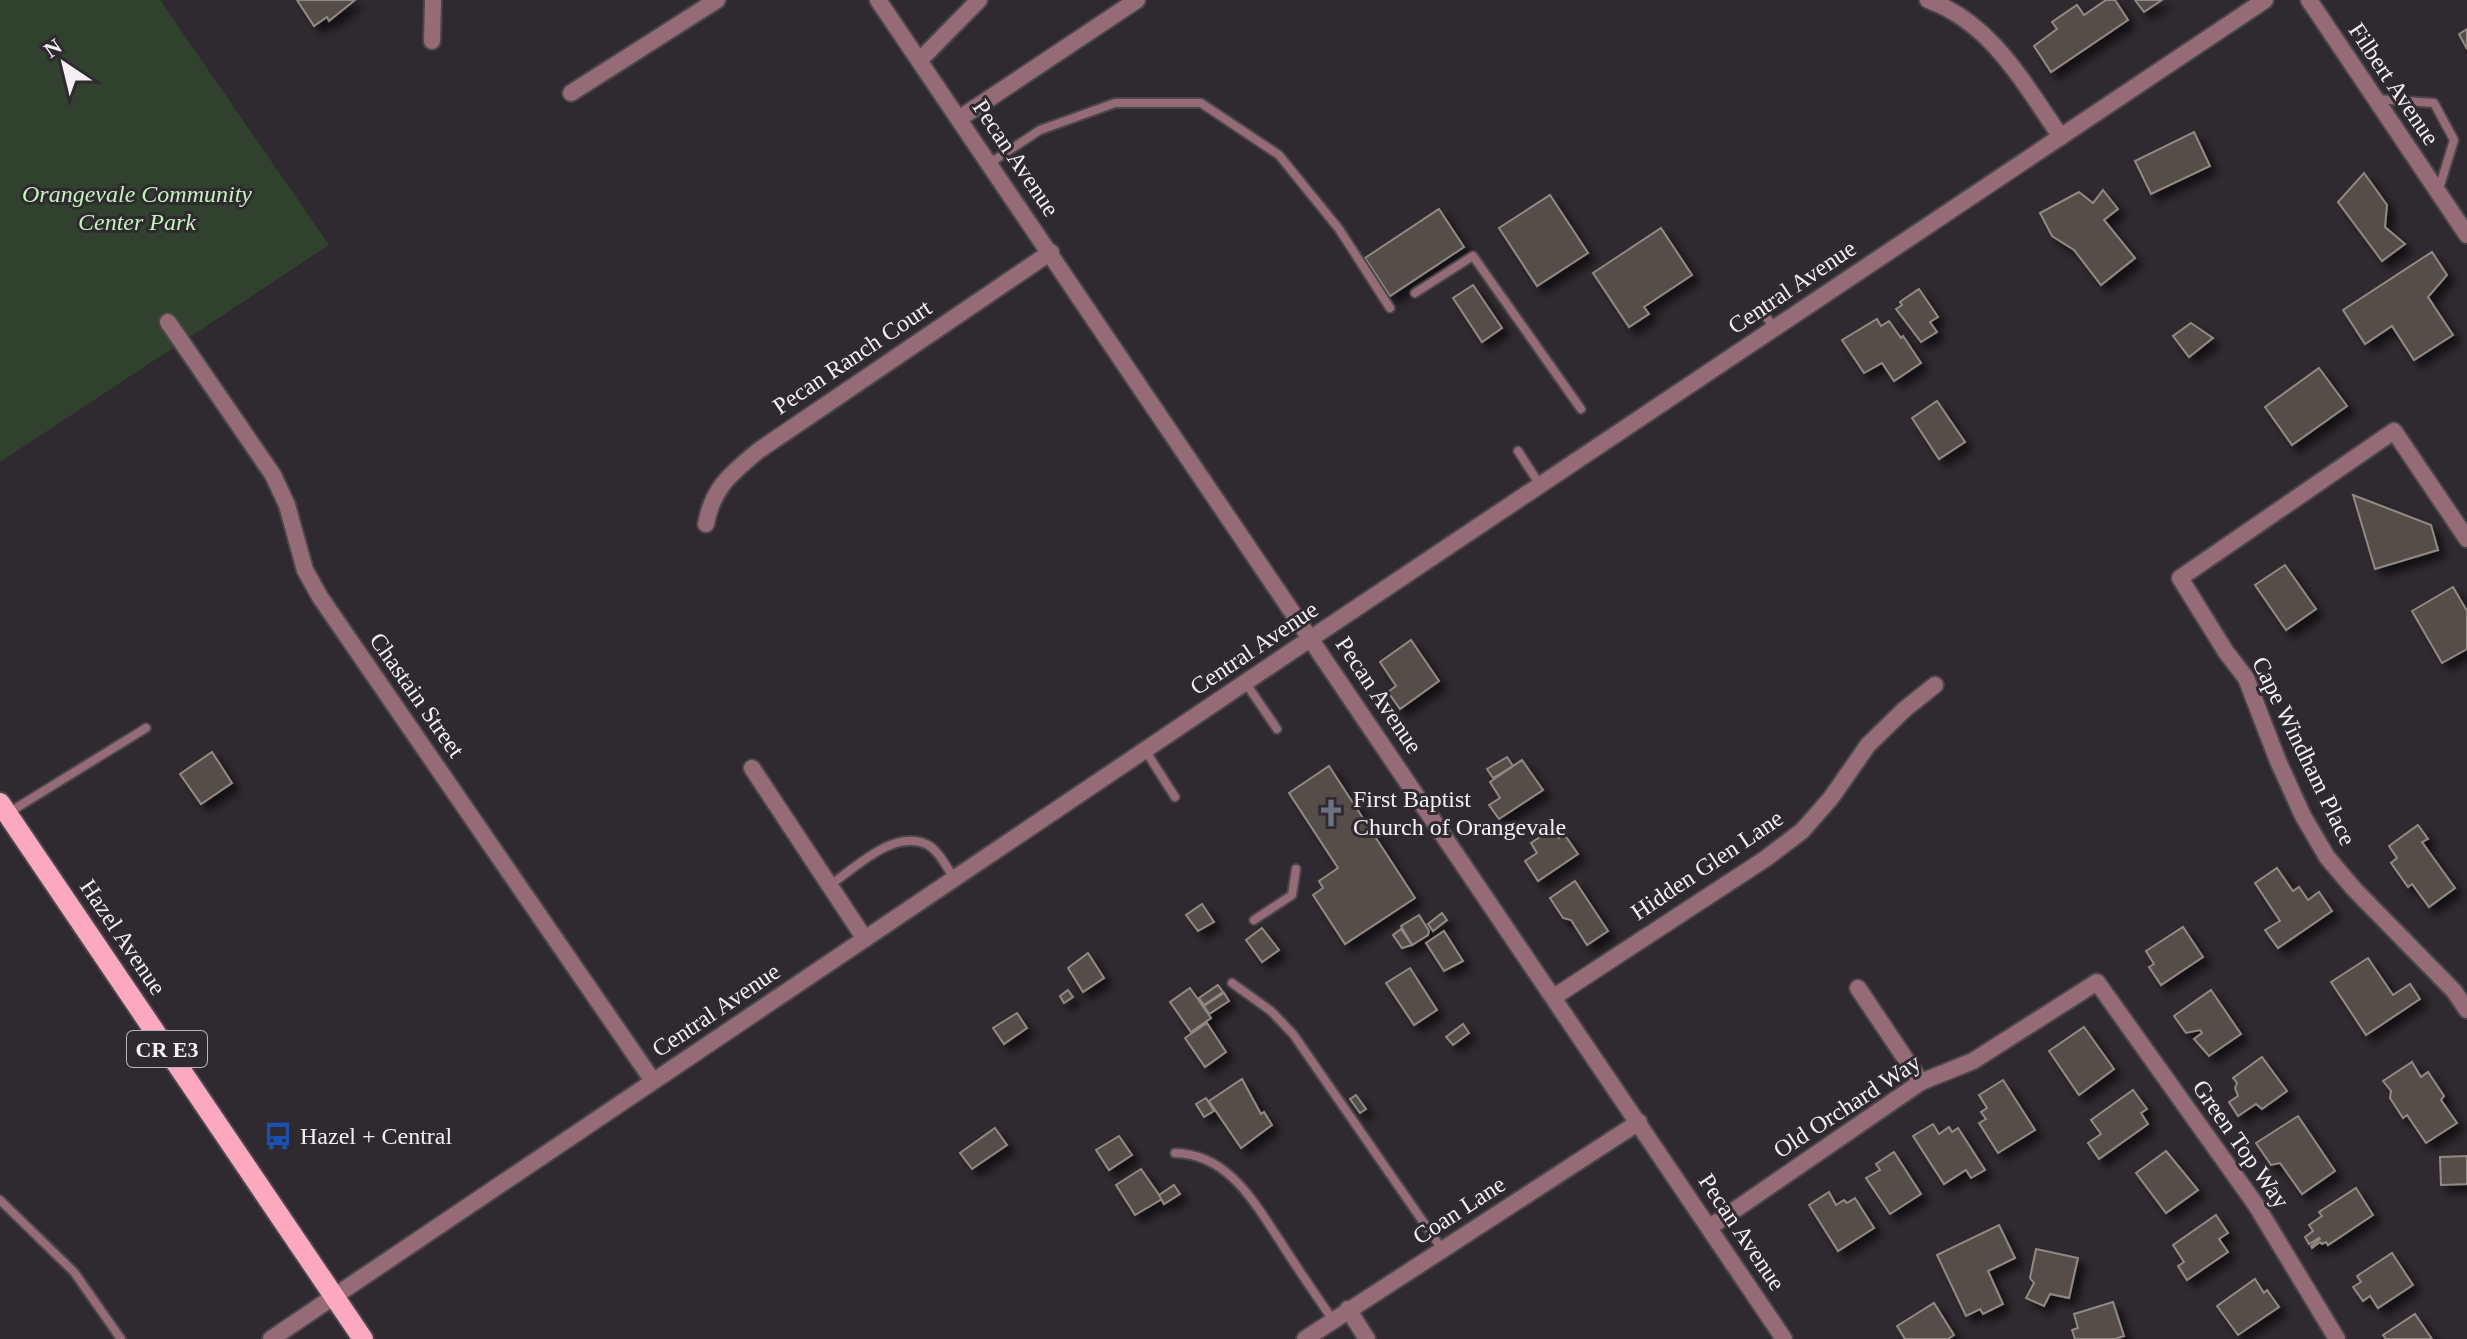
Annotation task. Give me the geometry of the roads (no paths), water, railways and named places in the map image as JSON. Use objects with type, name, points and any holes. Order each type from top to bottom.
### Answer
[{"type":"main road","name":"Hazel Avenue","points":[[3,812],[363,1339]]},
{"type":"street","points":[[432,41],[433,0]]},
{"type":"street","points":[[571,93],[717,0]]},
{"type":"street","name":"Pecan Avenue","points":[[878,0],[1784,1339]]},
{"type":"street","points":[[920,60],[979,0]]},
{"type":"street","points":[[960,118],[1137,0]]},
{"type":"street","points":[[1928,0],[1957,14],[1987,37],[2011,65],[2061,137]]},
{"type":"street","name":"Central Avenue","points":[[271,1339],[1245,682],[2265,0]]},
{"type":"street","name":"Filbert Avenue","points":[[2309,0],[2467,235]]},
{"type":"street","name":"Pecan Ranch Court","points":[[706,524],[715,492],[724,480],[758,451],[1051,252]]},
{"type":"street","name":"Chastain Street","points":[[168,322],[273,475],[287,505],[305,570],[320,597],[653,1081]]},
{"type":"street","name":"Cape Windham Place","points":[[2467,539],[2394,431],[2180,578],[2246,678],[2291,788],[2327,857],[2354,889],[2454,991],[2467,1010]]},
{"type":"street","name":"Hidden Glen Lane","points":[[1554,997],[1765,859],[1802,831],[1831,798],[1868,745],[1935,685]]},
{"type":"street","points":[[752,768],[865,939]]},
{"type":"street","name":"Old Orchard Way","points":[[1710,1227],[1921,1082],[1973,1061],[2097,982]]},
{"type":"street","name":"Green Top Way","points":[[2097,982],[2256,1205],[2337,1339]]},
{"type":"street","points":[[1858,988],[1921,1082]]},
{"type":"street","name":"Coan Lane","points":[[1305,1339],[1639,1122]]},
{"type":"street","points":[[1348,1309],[1367,1339]]},
{"type":"lane","points":[[2375,99],[2434,103],[2454,140],[2438,192]]},
{"type":"lane","points":[[990,163],[1040,130],[1115,103],[1201,103],[1279,155],[1339,229],[1390,308]]},
{"type":"lane","points":[[1415,293],[1473,256],[1581,409]]},
{"type":"lane","points":[[1760,309],[1774,327]]},
{"type":"lane","points":[[1518,451],[1540,485]]},
{"type":"lane","points":[[1245,682],[1277,729]]},
{"type":"lane","points":[[3,812],[146,728]]},
{"type":"lane","points":[[1145,750],[1175,797]]},
{"type":"lane","points":[[829,885],[891,843],[914,840],[929,845],[954,878]]},
{"type":"lane","points":[[1254,920],[1292,895],[1296,869]]},
{"type":"lane","points":[[1232,983],[1271,1011],[1293,1034],[1442,1249]]},
{"type":"lane","points":[[1175,1153],[1192,1153],[1236,1179],[1260,1208],[1333,1320]]},
{"type":"lane","points":[[0,1200],[74,1272],[121,1339]]},
{"type":"place","name":"First Baptist Church of Orangevale","points":[[1331,813]]},
{"type":"place","name":"Hazel + Central","points":[[278,1136]]},
{"type":"park label","name":"Orangevale Community Center Park","points":[[137,208]]}]
